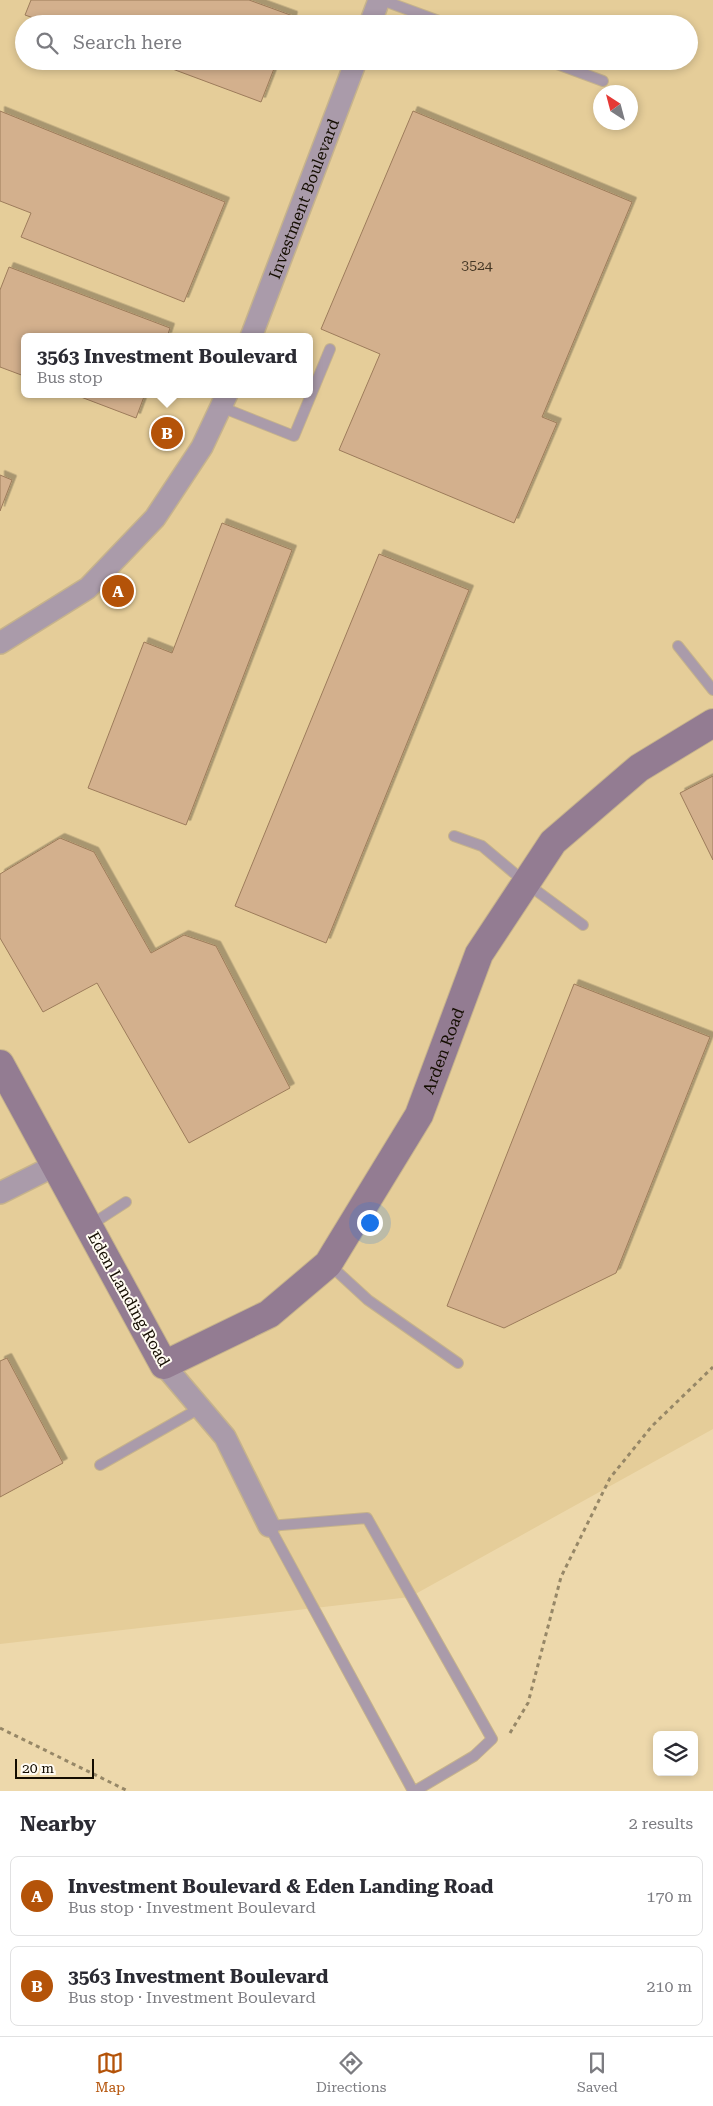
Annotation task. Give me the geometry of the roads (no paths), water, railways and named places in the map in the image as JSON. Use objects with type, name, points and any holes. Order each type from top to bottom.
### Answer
[{"type":"street","points":[[374,15],[381,0]]},
{"type":"street","name":"Investment Boulevard","points":[[253,333],[353,70]]},
{"type":"street","points":[[0,643],[88,588],[155,518],[202,448],[224,401]]},
{"type":"street","name":"Arden Road","points":[[164,1365],[269,1314],[328,1264],[419,1115],[479,954],[553,842],[639,768],[713,723]]},
{"type":"street","name":"Eden Landing Road","points":[[0,1064],[164,1365],[224,1437],[269,1526]]},
{"type":"street","points":[[0,1193],[54,1166]]},
{"type":"lane","points":[[381,0],[422,15]]},
{"type":"lane","points":[[573,70],[603,81]]},
{"type":"lane","points":[[313,390],[330,349]]},
{"type":"lane","points":[[224,401],[294,436],[310,398]]},
{"type":"lane","points":[[678,646],[713,690]]},
{"type":"lane","points":[[454,836],[482,846],[526,883],[583,925]]},
{"type":"lane","points":[[88,1227],[126,1202]]},
{"type":"lane","points":[[328,1264],[368,1300],[458,1363]]},
{"type":"lane","points":[[100,1465],[200,1408]]},
{"type":"lane","points":[[366,1518],[492,1739],[474,1756],[414,1791],[269,1526],[366,1518]]},
{"type":"place","name":"3563 Investment Boulevard","points":[[167,433]]},
{"type":"place","name":"Investment Boulevard & Eden Landing Road","points":[[118,591]]}]
